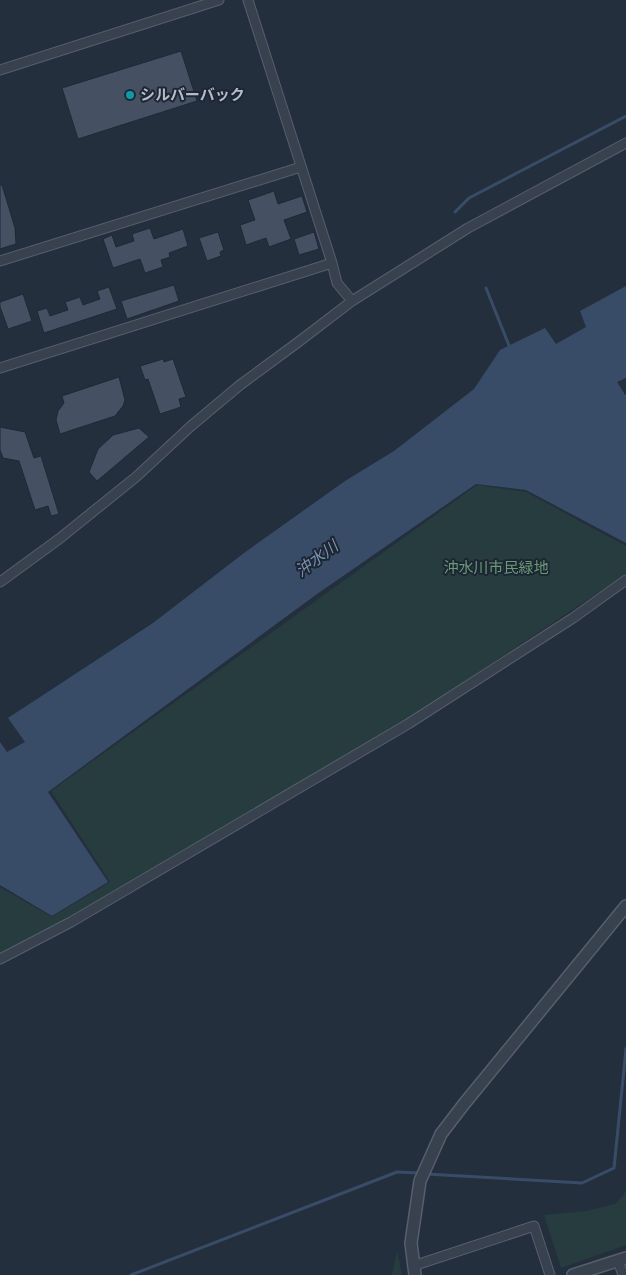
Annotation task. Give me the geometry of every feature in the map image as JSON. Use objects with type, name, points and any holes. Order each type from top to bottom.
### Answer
[{"type":"street","points":[[0,70],[219,0]]},
{"type":"street","points":[[248,0],[332,262],[337,283],[352,301]]},
{"type":"street","points":[[0,582],[59,539],[128,483],[240,385],[352,301],[468,228],[626,143]]},
{"type":"street","points":[[0,262],[301,167]]},
{"type":"street","points":[[0,368],[332,262]]},
{"type":"street","points":[[0,960],[71,922],[408,724],[573,618],[626,580]]},
{"type":"street","points":[[550,1275],[534,1226],[414,1271],[411,1242],[420,1181],[441,1134],[626,906]]},
{"type":"street","points":[[573,1275],[622,1259],[623,1275]]},
{"type":"green space","name":"沖水川市民緑地","points":[[477,485],[526,492],[626,546],[626,574],[422,710],[55,928],[0,957],[0,887],[52,917],[110,882],[51,791]]},
{"type":"green space","points":[[626,1192],[626,1245],[561,1268],[544,1215],[586,1211],[615,1204]]},
{"type":"green space","points":[[397,1251],[402,1275],[392,1275]]},
{"type":"water","name":"沖水川","points":[[626,286],[626,378],[617,382],[626,396],[626,543],[526,490],[476,484],[317,594],[48,792],[108,882],[52,916],[0,885],[0,742],[7,752],[25,742],[8,718],[153,623],[244,553],[345,481],[394,451],[474,389],[500,350],[545,328],[556,344],[586,327],[580,311]]},
{"type":"building","name":"シルバーバック","points":[[181,51],[197,101],[78,139],[62,88]]},
{"type":"building","points":[[0,185],[2,185],[15,228],[16,244],[0,249]]},
{"type":"building","points":[[274,191],[278,204],[302,196],[307,212],[284,220],[291,239],[269,247],[266,238],[246,245],[240,225],[255,220],[248,200]]},
{"type":"building","points":[[150,228],[154,239],[183,229],[188,246],[169,253],[170,257],[161,260],[163,267],[145,273],[140,259],[113,268],[103,239],[112,235],[116,247],[134,241],[132,234]]},
{"type":"building","points":[[218,232],[224,250],[220,252],[221,256],[207,261],[199,238]]},
{"type":"building","points":[[314,232],[319,249],[299,255],[294,239]]},
{"type":"building","points":[[174,285],[179,301],[127,319],[121,301]]},
{"type":"building","points":[[109,287],[117,309],[44,333],[37,311],[47,308],[50,316],[68,310],[65,302],[80,297],[83,305],[100,299],[97,291]]},
{"type":"building","points":[[23,294],[32,321],[8,329],[0,302]]},
{"type":"building","points":[[163,359],[164,362],[173,359],[186,397],[179,399],[181,407],[160,414],[148,379],[145,380],[140,366]]},
{"type":"building","points":[[119,377],[125,400],[115,416],[60,434],[56,420],[58,411],[64,403],[62,396]]},
{"type":"building","points":[[0,427],[25,432],[34,458],[41,456],[59,514],[51,516],[48,506],[35,510],[19,461],[3,458],[0,450]]},
{"type":"building","points":[[139,428],[149,437],[97,481],[89,472],[98,449],[113,435]]},
{"type":"waterway","points":[[455,212],[469,198],[626,116]]},
{"type":"waterway","points":[[486,288],[510,348]]},
{"type":"waterway","points":[[426,1174],[582,1183],[614,1168],[626,1049]]},
{"type":"waterway","points":[[131,1275],[397,1172],[419,1173]]},
{"type":"place","name":"シルバーバック","points":[[130,95]]}]
